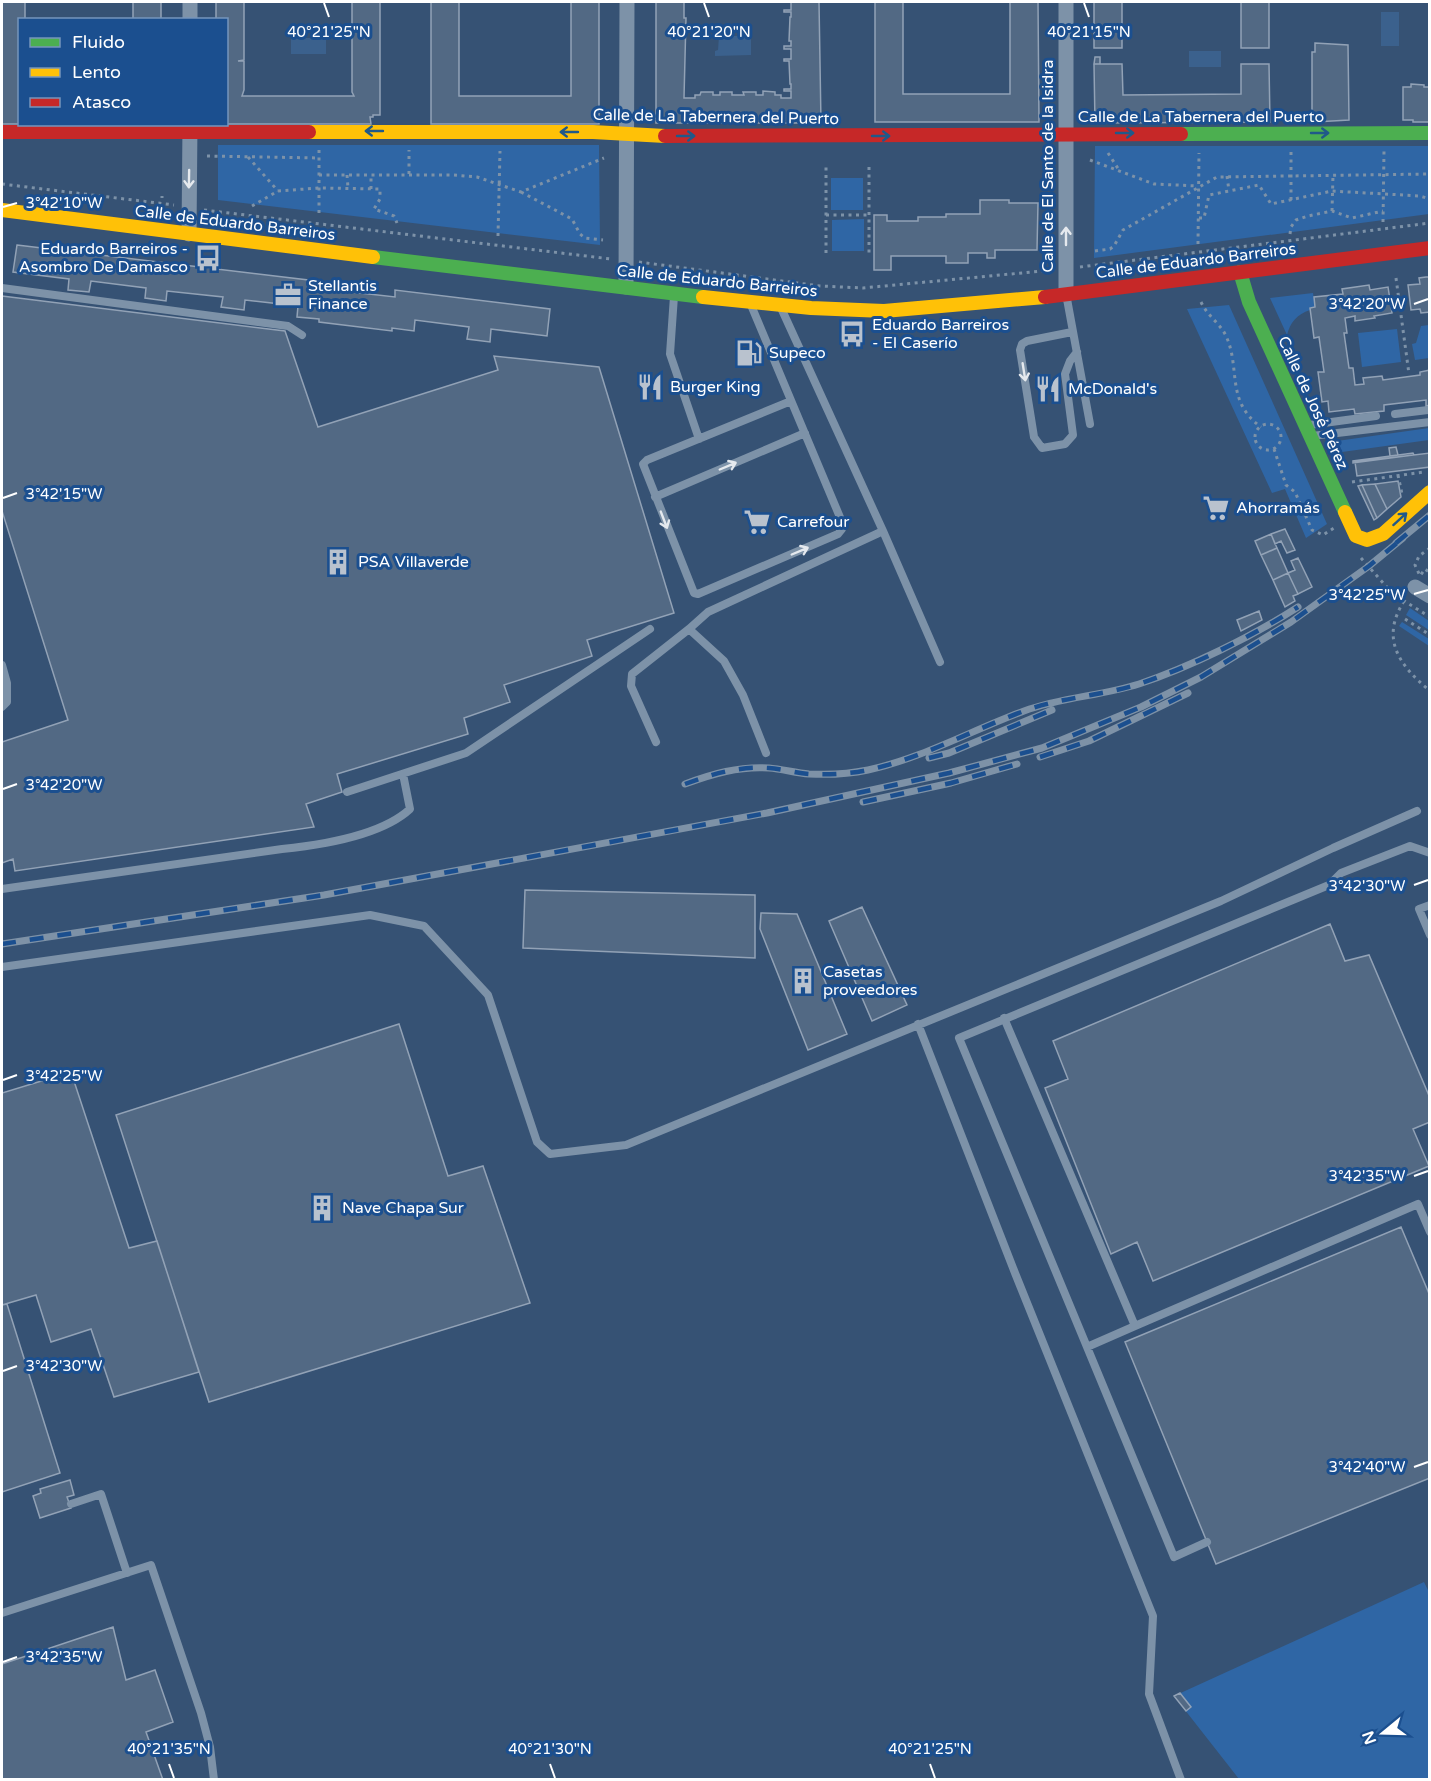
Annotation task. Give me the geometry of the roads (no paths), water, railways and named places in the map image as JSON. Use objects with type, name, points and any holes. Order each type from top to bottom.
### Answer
[{"type":"street","points":[[190,2],[190,18]]},
{"type":"street","points":[[626,288],[627,2]]},
{"type":"street","name":"Calle de El Santo de la Isidra","points":[[1066,2],[1066,295]]},
{"type":"street","points":[[189,234],[190,128]]},
{"type":"street","name":"Calle de La Tabernera del Puerto","points":[[2,132],[190,128],[593,132],[662,136],[1430,133]]},
{"type":"street","name":"Calle de Eduardo Barreiros","points":[[3,211],[780,306],[884,311],[1066,295],[1430,248]]},
{"type":"street","name":"Calle de José Pérez","points":[[1240,272],[1249,302],[1356,536],[1367,540],[1383,534],[1430,492]]},
{"type":"street","points":[[1415,587],[1430,596]]},
{"type":"lane","points":[[2,288],[288,326],[302,336]]},
{"type":"lane","points":[[674,293],[670,354],[699,439]]},
{"type":"lane","points":[[1066,295],[1090,424]]},
{"type":"lane","points":[[749,302],[791,401],[804,433],[842,522],[842,529],[838,534],[806,548],[698,594],[694,593],[643,464],[647,460],[791,401]]},
{"type":"lane","points":[[780,306],[940,662]]},
{"type":"lane","points":[[1072,332],[1027,340],[1022,344],[1020,350],[1034,437],[1042,448],[1065,444],[1073,435],[1065,374],[1070,361],[1077,352]]},
{"type":"lane","points":[[1395,414],[1428,410]]},
{"type":"lane","points":[[1308,430],[1376,416]]},
{"type":"lane","points":[[1308,430],[1430,422]]},
{"type":"lane","points":[[655,497],[804,433]]},
{"type":"lane","points":[[656,742],[631,687],[632,674],[708,612],[883,531]]},
{"type":"lane","points":[[347,792],[466,753],[650,629]]},
{"type":"lane","points":[[689,629],[724,661],[743,695],[766,753]]},
{"type":"lane","points":[[2,665],[7,683],[7,702],[2,706]]},
{"type":"lane","points":[[2,889],[282,849],[318,846],[387,825],[401,818],[410,809],[403,774]]},
{"type":"lane","points":[[2,967],[370,915],[424,926],[488,995],[537,1142],[550,1154],[626,1145],[1221,901],[1417,811]]},
{"type":"lane","points":[[1207,1542],[1174,1557],[958,1038],[1329,885],[1341,873],[1410,846],[1430,853]]},
{"type":"lane","points":[[1430,905],[1419,909],[1430,935]]},
{"type":"lane","points":[[1004,1018],[1136,1326]]},
{"type":"lane","points":[[918,1024],[1019,1284],[1153,1616],[1149,1694],[1181,1779]]},
{"type":"lane","points":[[1087,1347],[1418,1203],[1430,1232]]},
{"type":"lane","points":[[71,1503],[101,1494],[127,1573]]},
{"type":"lane","points":[[2,1613],[151,1565],[201,1713],[210,1747],[214,1779]]},
{"type":"railway","points":[[1396,543],[1430,515]]},
{"type":"railway","points":[[2,944],[324,895],[767,813],[949,773],[1042,748],[1141,707],[1201,677],[1291,622],[1369,566],[1403,538]]},
{"type":"railway","points":[[685,784],[716,774],[747,768],[831,774],[888,765],[1038,706],[1125,688],[1159,677],[1221,650],[1298,607]]},
{"type":"railway","points":[[1040,757],[1089,741],[1188,693]]},
{"type":"railway","points":[[929,758],[949,753],[1052,710]]},
{"type":"railway","points":[[863,802],[951,783],[1017,764]]},
{"type":"place","name":"Eduardo Barreiros - Asombro De Damasco","points":[[208,258]]},
{"type":"place","name":"Stellantis Finance","points":[[288,295]]},
{"type":"place","name":"Eduardo Barreiros - El Caserío","points":[[852,334]]},
{"type":"place","name":"Supeco","points":[[749,353]]},
{"type":"place","name":"Burger King","points":[[650,387]]},
{"type":"place","name":"McDonald's","points":[[1048,389]]},
{"type":"place","name":"Ahorramás","points":[[1216,508]]},
{"type":"place","name":"Carrefour","points":[[757,522]]},
{"type":"place","name":"PSA Villaverde","points":[[338,562]]},
{"type":"place","name":"Casetas proveedores","points":[[803,981]]},
{"type":"place","name":"Nave Chapa Sur","points":[[322,1208]]}]
